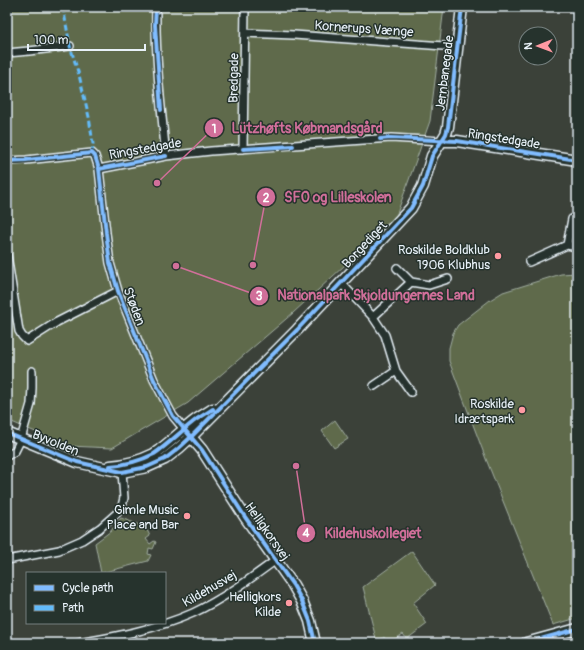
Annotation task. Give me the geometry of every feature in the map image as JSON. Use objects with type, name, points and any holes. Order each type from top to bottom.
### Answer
[{"type":"main road","name":"Jernbanegade","points":[[442,141],[448,127],[462,7]]},
{"type":"main road","name":"Ringstedgade","points":[[442,141],[457,141],[577,160]]},
{"type":"main road","name":"Borgediget","points":[[188,434],[230,398],[297,330],[411,208],[423,186],[432,156],[442,141]]},
{"type":"main road","name":"Byvolden","points":[[7,433],[77,462],[122,472],[147,467],[164,459],[179,448],[188,434]]},
{"type":"main road","name":"Byvolden","points":[[98,467],[137,461],[154,454],[188,434]]},
{"type":"main road","name":"Helligkorsvej","points":[[188,434],[202,450],[245,517],[291,582],[302,601],[310,621],[315,643]]},
{"type":"main road","points":[[526,643],[577,629]]},
{"type":"street","points":[[156,7],[155,25],[166,156]]},
{"type":"street","name":"Bredgade","points":[[243,149],[245,7]]},
{"type":"street","name":"Kornerups Vænge","points":[[245,33],[294,35],[458,47]]},
{"type":"street","points":[[7,52],[29,52],[70,46]]},
{"type":"street","name":"Ringstedgade","points":[[99,169],[166,156],[191,153],[391,138],[442,141]]},
{"type":"street","name":"Støden","points":[[7,161],[92,153],[95,156],[99,169],[110,263],[118,291],[154,380],[174,416],[188,434]]},
{"type":"street","points":[[567,245],[572,219]]},
{"type":"street","points":[[530,262],[567,245],[577,247]]},
{"type":"street","points":[[7,255],[19,331],[27,341],[57,322],[118,291]]},
{"type":"street","points":[[397,268],[411,282],[429,285],[448,279]]},
{"type":"street","points":[[373,317],[411,282]]},
{"type":"street","points":[[341,283],[373,317],[385,335],[396,371],[411,392]]},
{"type":"street","points":[[374,386],[396,371]]},
{"type":"street","points":[[7,456],[15,451],[21,439],[31,404],[32,372]]},
{"type":"street","points":[[7,560],[58,550],[82,540],[100,528],[117,513],[122,506],[124,498],[122,472]]},
{"type":"street","name":"Kildehusvej","points":[[166,623],[194,612],[218,600],[276,560]]},
{"type":"street","name":"Kildehusvej","points":[[79,643],[142,631],[162,624]]},
{"type":"green space","points":[[7,7],[444,7],[430,121],[395,219],[293,313],[188,403],[112,448],[69,446],[7,420]]},
{"type":"green space","name":"Roskilde Idrætspark","points":[[577,273],[577,618],[553,625],[486,459],[449,361],[449,348],[453,333],[458,325],[490,300],[503,292],[561,274]]},
{"type":"green space","points":[[335,420],[348,439],[334,448],[322,431]]},
{"type":"green space","points":[[121,518],[146,528],[150,536],[146,539],[150,544],[154,541],[156,542],[153,549],[149,548],[148,554],[151,555],[148,561],[101,572],[95,543],[111,531]]},
{"type":"green space","points":[[412,551],[435,585],[413,603],[427,624],[407,639],[403,634],[389,643],[384,637],[377,643],[363,587]]},
{"type":"marked path","points":[[63,7],[70,46],[89,117],[93,144],[92,153]]},
{"type":"cycle path","points":[[156,7],[155,25],[161,110]]},
{"type":"cycle path","points":[[7,433],[77,462],[122,472],[147,467],[165,459],[191,437],[297,330],[411,208],[423,186],[432,156],[446,134],[448,127],[462,7]]},
{"type":"cycle path","points":[[380,139],[391,138],[457,141],[577,160]]},
{"type":"cycle path","points":[[243,149],[293,146]]},
{"type":"cycle path","points":[[7,161],[92,153],[95,156],[99,169],[110,263],[118,291],[154,380],[173,416],[202,450],[245,517],[293,585],[302,601],[310,621],[315,643]]},
{"type":"cycle path","points":[[99,169],[166,156]]},
{"type":"cycle path","points":[[110,466],[121,465],[143,459],[154,454],[197,419],[213,409]]},
{"type":"cycle path","points":[[526,643],[577,629]]},
{"type":"place","name":"Lützhøfts Købmandsgård","points":[[157,183]]},
{"type":"place","name":"Roskilde Boldklub 1906 Klubhus","points":[[498,256]]},
{"type":"place","name":"SFO og Lilleskolen","points":[[253,265]]},
{"type":"place","name":"Nationalpark Skjoldungernes Land","points":[[176,266]]},
{"type":"place","name":"Roskilde Idrætspark","points":[[522,410]]},
{"type":"place","name":"Kildehuskollegiet","points":[[296,466]]},
{"type":"place","name":"Gimle Music Place and Bar","points":[[187,516]]},
{"type":"place","name":"Helligkors Kilde","points":[[289,603]]}]
